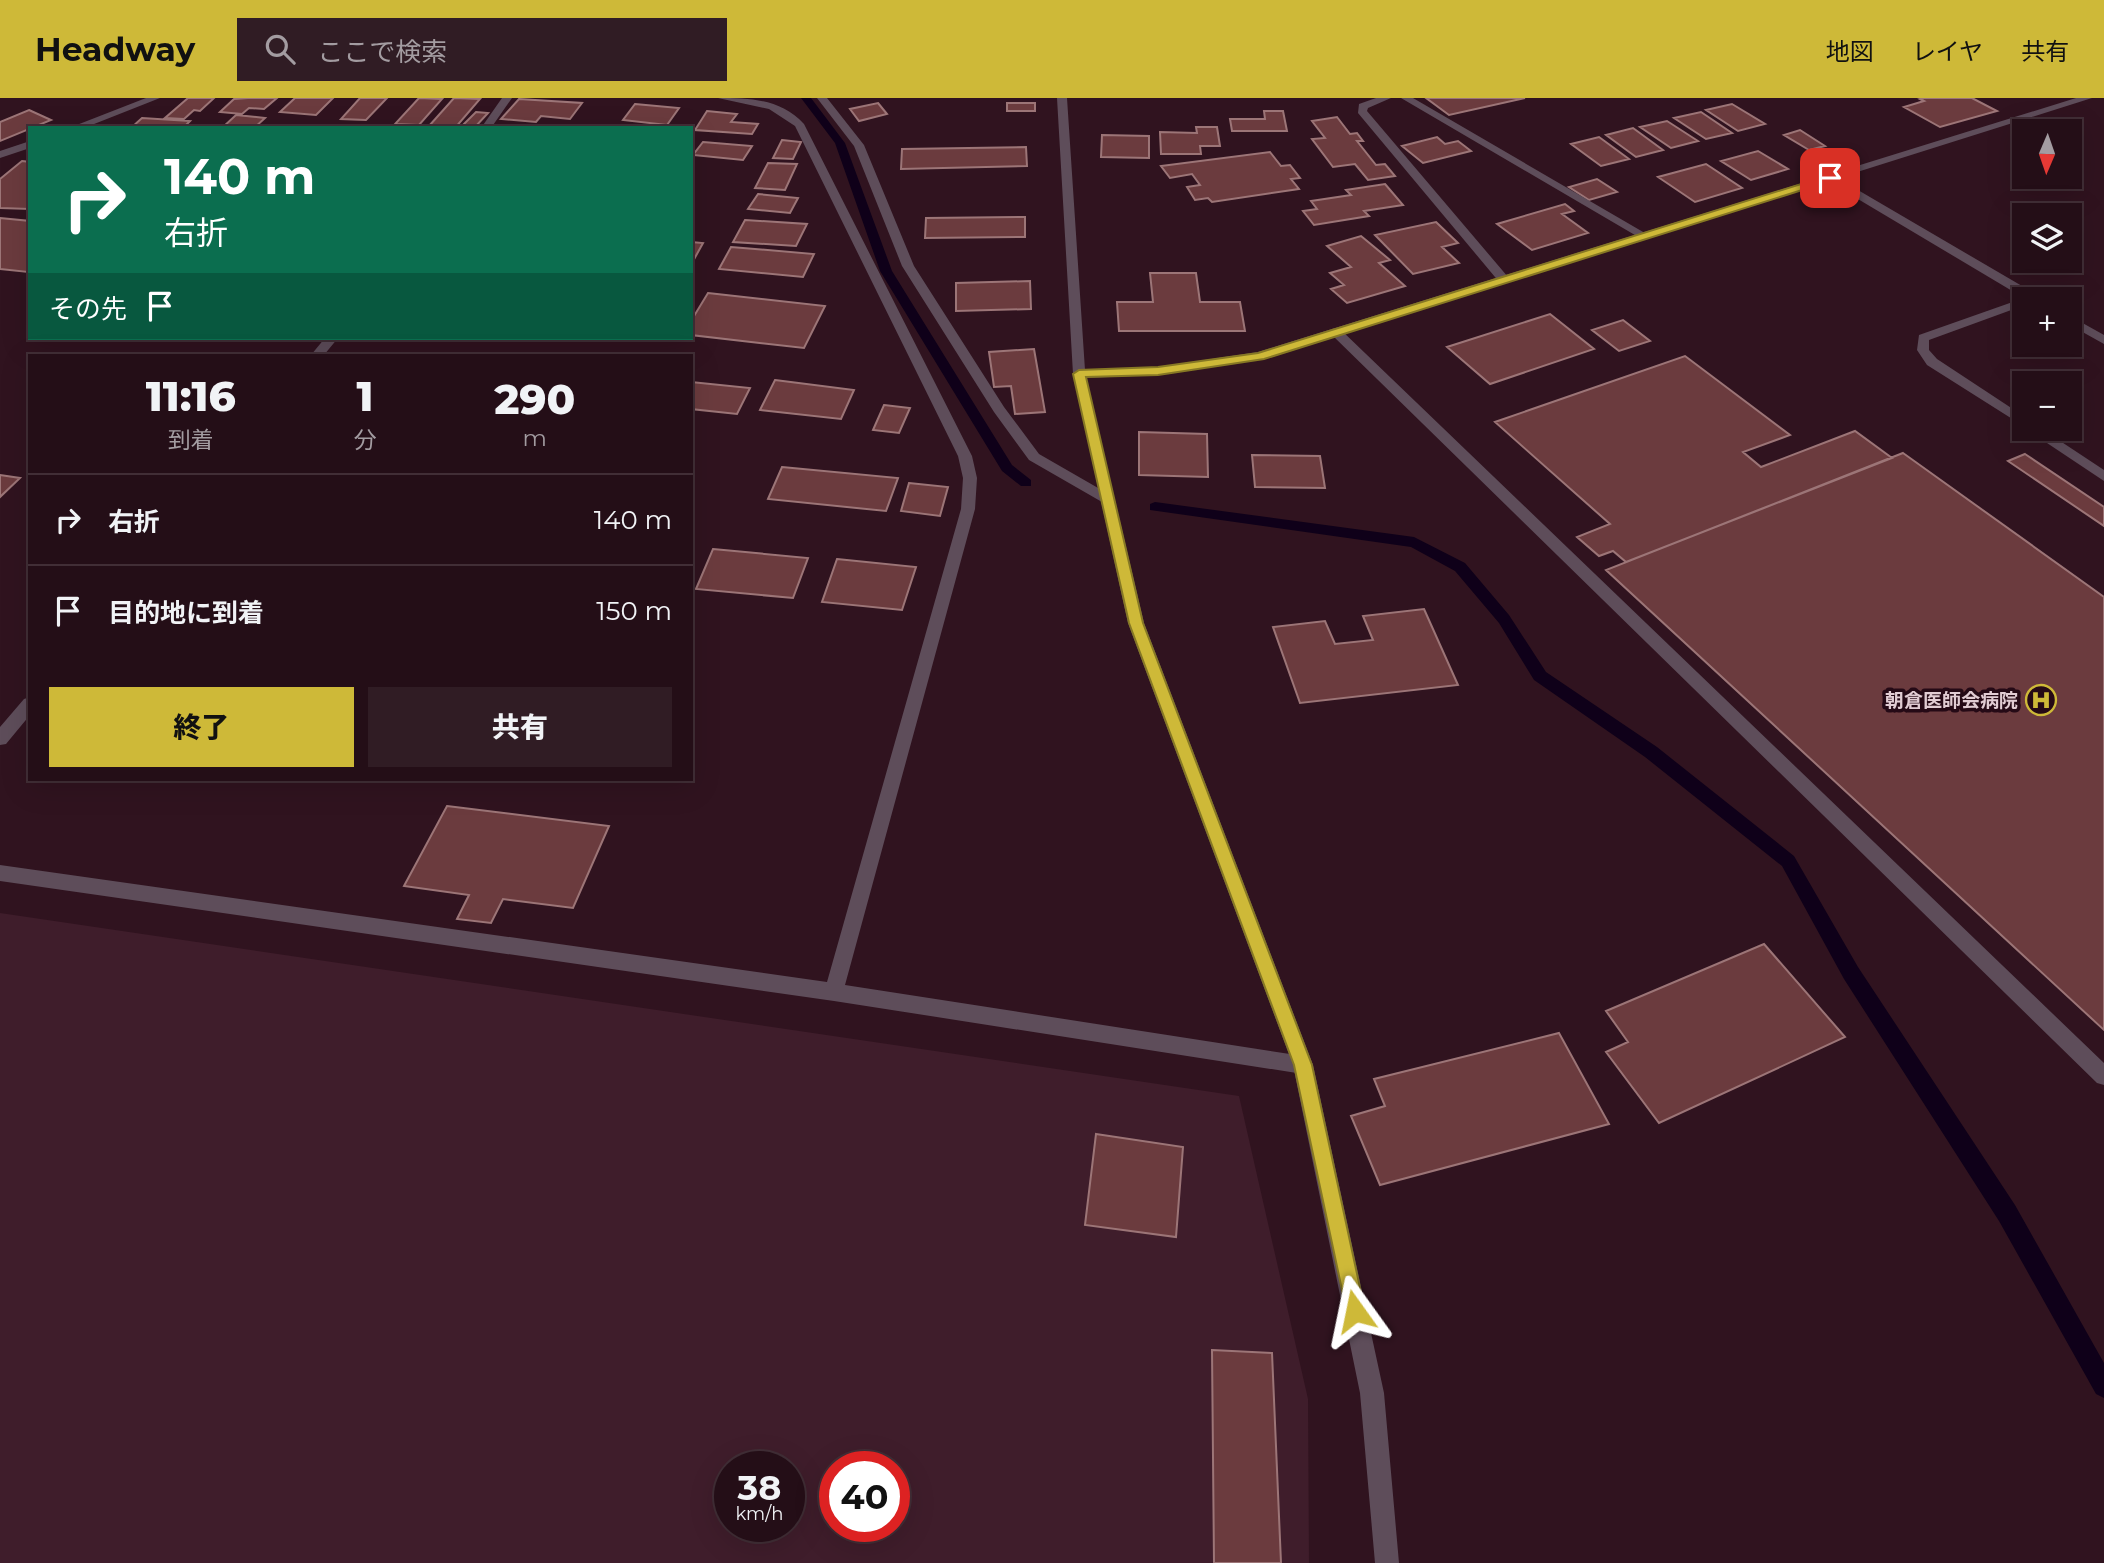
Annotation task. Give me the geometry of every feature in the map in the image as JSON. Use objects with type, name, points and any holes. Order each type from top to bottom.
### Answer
[{"type":"street","points":[[79,126],[155,98]]},
{"type":"street","points":[[487,126],[507,98]]},
{"type":"street","points":[[723,98],[768,104],[785,111],[799,124],[965,456],[970,478],[968,509],[834,992]]},
{"type":"street","points":[[822,98],[859,145],[908,266],[999,409],[1034,457],[1107,499]]},
{"type":"street","points":[[1062,98],[1079,374],[1136,623],[1303,1065],[1372,1393],[1387,1563]]},
{"type":"street","points":[[1386,98],[1370,102],[1363,106],[1362,111],[1504,280]]},
{"type":"street","points":[[1406,98],[1644,236]]},
{"type":"street","points":[[1079,374],[1158,371],[1260,356],[2087,98]]},
{"type":"street","points":[[0,155],[28,145]]},
{"type":"street","points":[[1830,178],[2012,288]]},
{"type":"street","points":[[2012,307],[1923,338],[1923,349],[1933,362],[2012,414]]},
{"type":"street","points":[[2082,327],[2104,340]]},
{"type":"street","points":[[1336,332],[2104,1076]]},
{"type":"street","points":[[318,354],[330,340]]},
{"type":"street","points":[[2052,441],[2104,476]]},
{"type":"street","points":[[0,739],[28,705]]},
{"type":"street","points":[[0,873],[834,992],[1303,1065]]},
{"type":"shaded area","points":[[0,913],[1239,1096],[1308,1399],[1309,1563],[0,1563]]},
{"type":"building","points":[[188,98],[214,98],[200,111],[194,110],[184,119],[165,118]]},
{"type":"building","points":[[277,98],[264,109],[249,108],[242,114],[220,112],[234,99]]},
{"type":"building","points":[[295,98],[333,98],[316,115],[280,112]]},
{"type":"building","points":[[360,98],[387,98],[366,120],[341,119]]},
{"type":"building","points":[[419,98],[442,99],[419,125],[395,124]]},
{"type":"building","points":[[454,98],[480,99],[457,126],[429,126]]},
{"type":"building","points":[[1426,98],[1525,98],[1449,115]]},
{"type":"building","points":[[1924,98],[1972,98],[1997,111],[1940,127],[1904,107],[1924,101],[1920,99]]},
{"type":"building","points":[[519,99],[582,103],[570,119],[541,116],[536,122],[501,119]]},
{"type":"building","points":[[878,103],[887,114],[859,121],[850,109]]},
{"type":"building","points":[[1007,103],[1035,103],[1035,111],[1007,111]]},
{"type":"building","points":[[635,104],[679,108],[667,125],[623,120]]},
{"type":"building","points":[[1732,104],[1765,124],[1738,131],[1706,110]]},
{"type":"building","points":[[29,110],[51,120],[36,126],[28,126],[28,129],[0,141],[0,122]]},
{"type":"building","points":[[707,111],[737,114],[731,122],[758,124],[752,134],[695,130]]},
{"type":"building","points":[[1264,111],[1283,111],[1287,131],[1232,131],[1230,119],[1265,119]]},
{"type":"building","points":[[476,112],[488,113],[476,126],[463,125]]},
{"type":"building","points":[[1701,112],[1732,133],[1706,139],[1674,118]]},
{"type":"building","points":[[236,115],[265,118],[256,126],[224,126]]},
{"type":"building","points":[[1337,117],[1350,134],[1357,133],[1363,141],[1357,141],[1376,165],[1385,164],[1395,176],[1368,180],[1355,164],[1333,167],[1312,139],[1325,138],[1312,121]]},
{"type":"building","points":[[142,118],[190,121],[185,126],[133,126]]},
{"type":"building","points":[[1667,121],[1698,141],[1671,148],[1640,127]]},
{"type":"building","points":[[1196,127],[1217,127],[1220,146],[1200,146],[1201,154],[1161,154],[1160,132],[1197,133]]},
{"type":"building","points":[[1633,128],[1663,150],[1636,157],[1606,135]]},
{"type":"building","points":[[1800,130],[1825,146],[1809,150],[1784,135]]},
{"type":"building","points":[[1102,135],[1149,136],[1149,158],[1101,157]]},
{"type":"building","points":[[1437,137],[1445,144],[1458,141],[1471,151],[1423,163],[1402,146]]},
{"type":"building","points":[[1599,137],[1629,159],[1601,166],[1571,144]]},
{"type":"building","points":[[782,140],[801,142],[793,159],[773,158]]},
{"type":"building","points":[[703,142],[752,146],[743,160],[693,155]]},
{"type":"building","points":[[1026,147],[1027,166],[901,169],[902,149]]},
{"type":"building","points":[[1758,151],[1788,169],[1751,180],[1721,161]]},
{"type":"building","points":[[1270,152],[1281,166],[1290,165],[1300,178],[1291,179],[1299,189],[1212,202],[1208,198],[1195,200],[1187,187],[1200,185],[1192,174],[1170,178],[1161,166]]},
{"type":"building","points":[[22,161],[28,162],[28,209],[0,208],[0,179]]},
{"type":"building","points":[[768,163],[797,164],[785,190],[755,188]]},
{"type":"building","points":[[1706,164],[1742,188],[1695,202],[1658,177]]},
{"type":"building","points":[[1597,179],[1617,192],[1589,200],[1569,187]]},
{"type":"building","points":[[1385,184],[1403,205],[1364,211],[1369,216],[1314,225],[1303,211],[1317,209],[1311,201],[1351,195],[1346,190]]},
{"type":"building","points":[[758,194],[798,198],[790,213],[748,209]]},
{"type":"building","points":[[1565,204],[1574,211],[1562,214],[1588,233],[1532,250],[1497,224]]},
{"type":"building","points":[[1025,217],[1025,237],[925,238],[926,218]]},
{"type":"building","points":[[0,218],[28,221],[28,272],[0,269]]},
{"type":"building","points":[[745,220],[807,224],[796,246],[733,242]]},
{"type":"building","points":[[1436,222],[1458,243],[1442,247],[1459,263],[1413,274],[1375,235]]},
{"type":"building","points":[[1361,236],[1390,260],[1379,263],[1405,286],[1347,303],[1331,289],[1344,285],[1330,273],[1351,267],[1327,246]]},
{"type":"building","points":[[693,242],[703,243],[693,261]]},
{"type":"building","points":[[731,247],[814,254],[803,277],[719,269]]},
{"type":"building","points":[[1150,273],[1196,273],[1200,302],[1240,302],[1245,331],[1119,331],[1117,302],[1153,302]]},
{"type":"building","points":[[1030,281],[1031,309],[956,311],[956,283]]},
{"type":"building","points":[[708,293],[825,306],[804,348],[693,335],[693,318]]},
{"type":"building","points":[[1550,314],[1594,349],[1490,384],[1447,347]]},
{"type":"building","points":[[1623,320],[1650,341],[1619,351],[1592,330]]},
{"type":"building","points":[[1034,349],[1045,412],[1015,414],[1011,386],[994,387],[989,352]]},
{"type":"building","points":[[1685,356],[1790,435],[1743,452],[1761,467],[1855,431],[1892,458],[1626,562],[1613,551],[1599,556],[1577,537],[1610,524],[1495,422]]},
{"type":"building","points":[[775,380],[854,390],[841,419],[760,410]]},
{"type":"building","points":[[693,382],[750,388],[737,414],[693,409]]},
{"type":"building","points":[[884,405],[910,408],[899,433],[873,430]]},
{"type":"building","points":[[1139,432],[1207,434],[1208,477],[1139,475]]},
{"type":"building","points":[[1903,453],[2104,597],[2104,1030],[1606,570]]},
{"type":"building","points":[[2025,454],[2104,507],[2104,526],[2008,461]]},
{"type":"building","points":[[1252,455],[1320,456],[1325,488],[1255,487]]},
{"type":"building","points":[[782,467],[898,478],[886,511],[768,499]]},
{"type":"building","points":[[0,475],[20,478],[0,497]]},
{"type":"building","points":[[909,483],[948,487],[940,516],[901,511]]},
{"type":"building","points":[[713,549],[808,558],[793,598],[696,589]]},
{"type":"building","points":[[837,559],[916,567],[902,610],[822,602]]},
{"type":"building","points":[[1424,609],[1458,685],[1300,703],[1273,627],[1325,621],[1335,644],[1373,640],[1363,616]]},
{"type":"building","points":[[447,806],[609,826],[573,908],[503,899],[491,923],[457,919],[469,895],[404,886]]},
{"type":"building","points":[[1764,944],[1845,1037],[1659,1123],[1606,1052],[1628,1042],[1606,1011]]},
{"type":"building","points":[[1559,1033],[1609,1124],[1380,1185],[1351,1116],[1385,1106],[1374,1079]]},
{"type":"building","points":[[1096,1134],[1183,1147],[1176,1237],[1085,1225]]},
{"type":"building","points":[[1212,1350],[1272,1353],[1281,1563],[1214,1563]]},
{"type":"waterway","points":[[806,98],[840,143],[886,271],[1007,468],[1026,483]]},
{"type":"waterway","points":[[1155,507],[1414,542],[1460,567],[1504,619],[1540,676],[1651,752],[1788,861],[1851,973],[2007,1213],[2104,1386]]},
{"type":"place","name":"朝倉医師会病院","points":[[2041,700]]},
{"type":"route","points":[[1355,1311],[1303,1065],[1136,623],[1079,374],[1158,371],[1260,356],[1830,178]]}]
